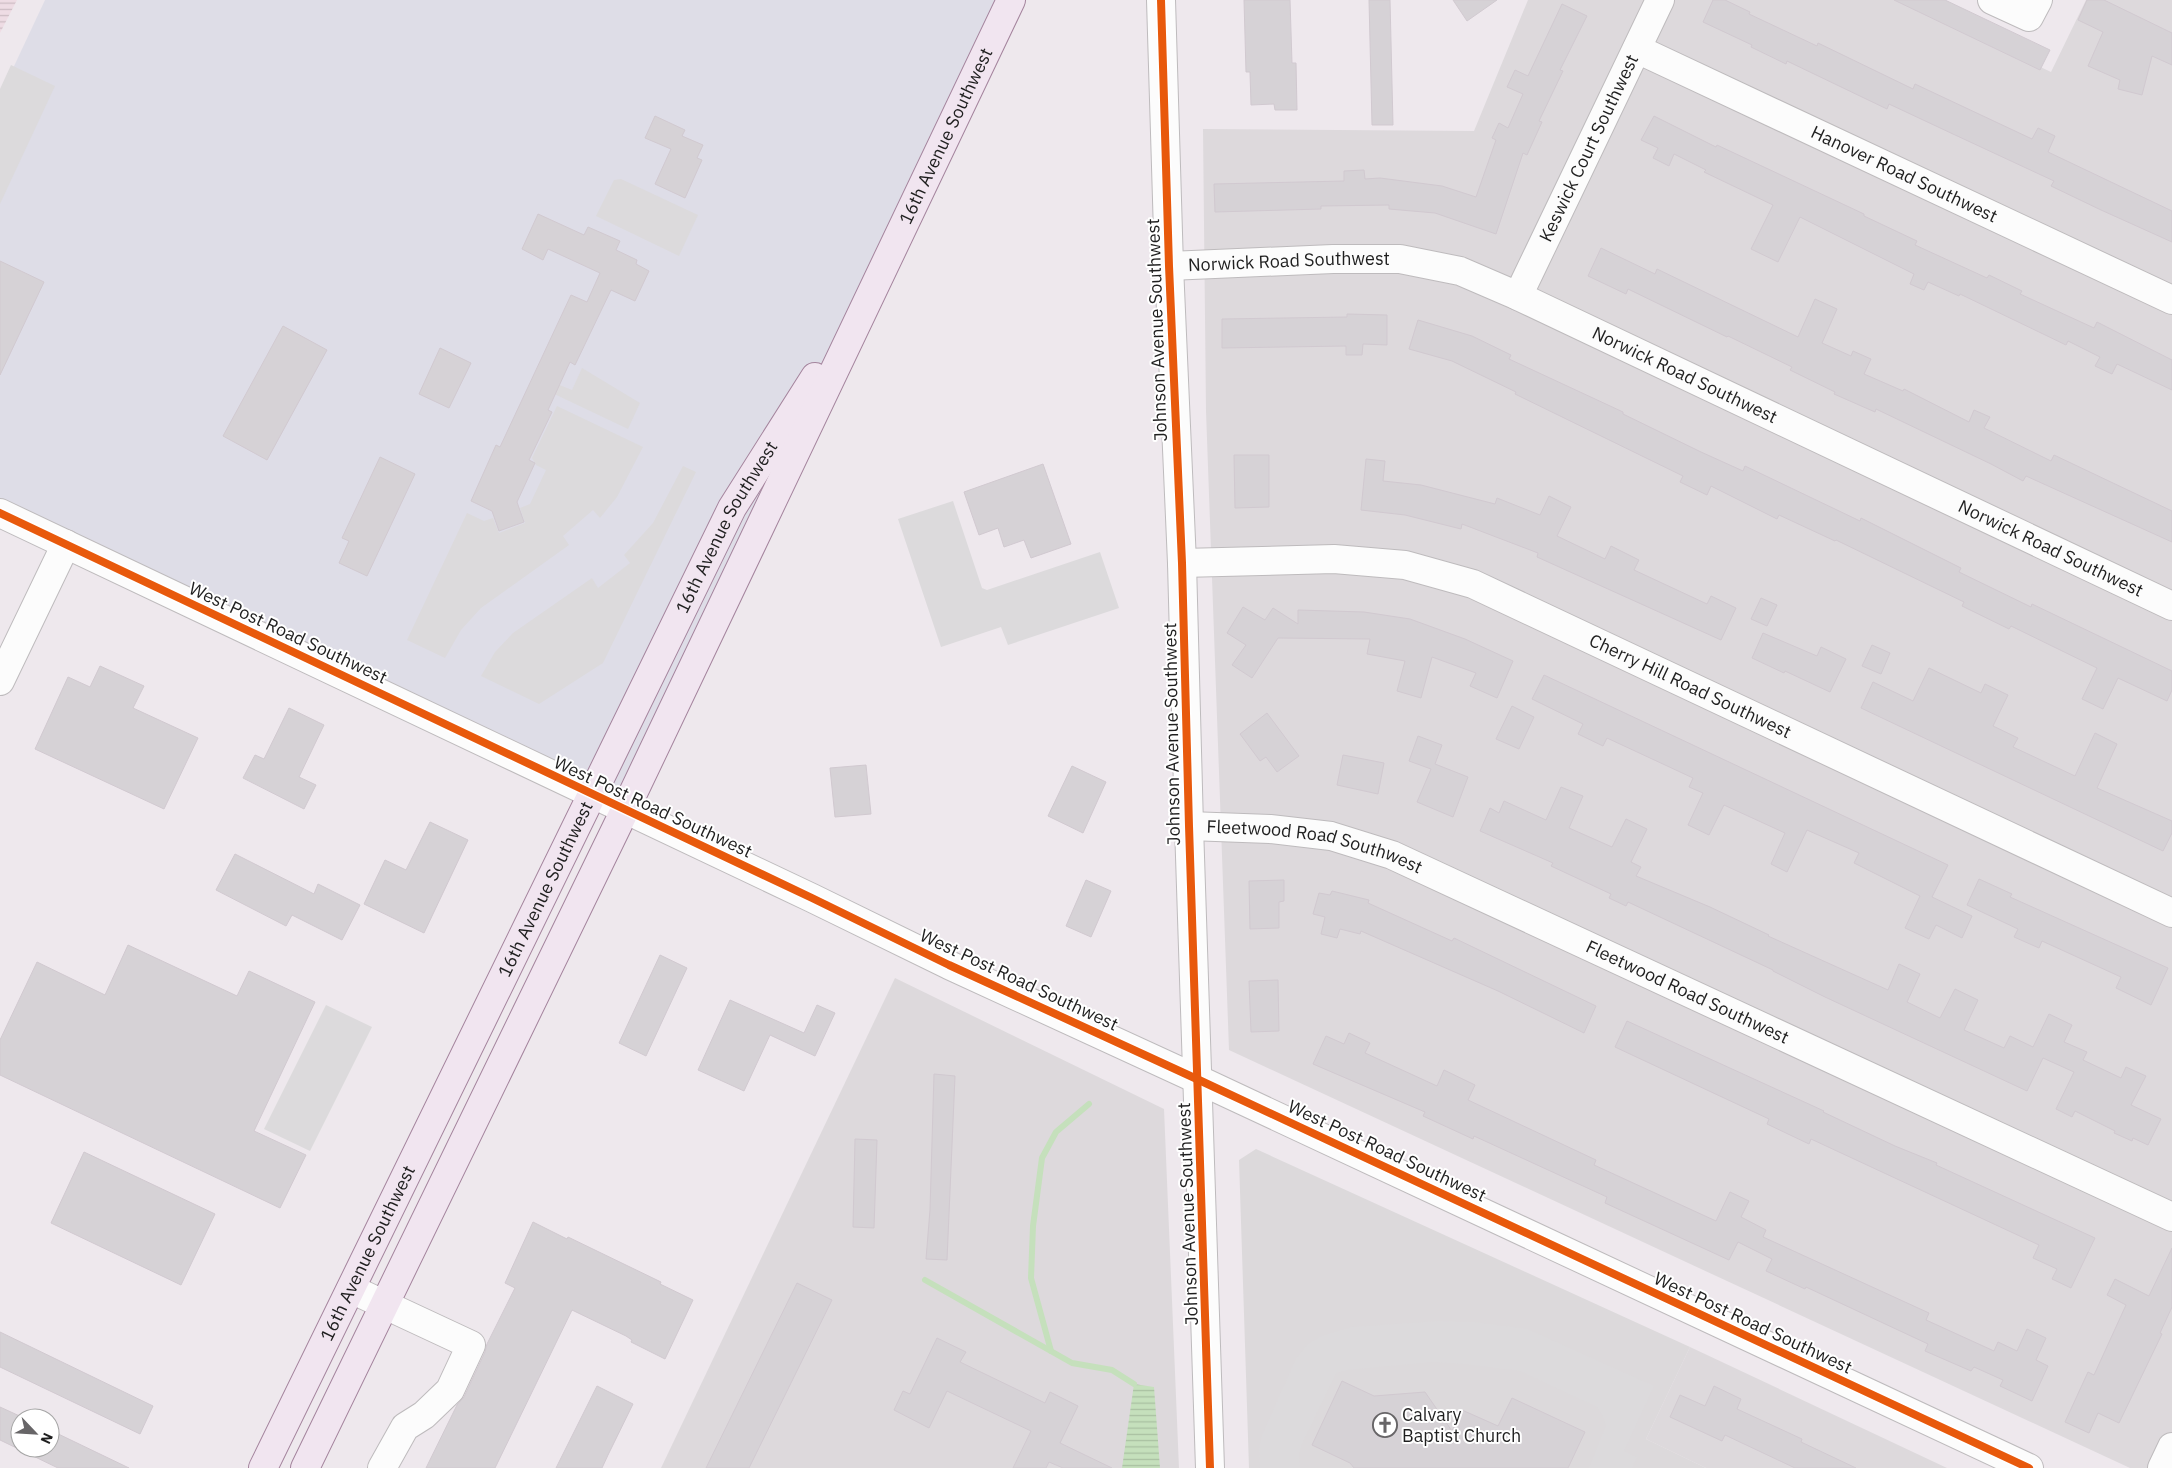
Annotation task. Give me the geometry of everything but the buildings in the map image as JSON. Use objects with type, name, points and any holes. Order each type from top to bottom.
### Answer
[{"type":"main road","name":"16th Avenue Southwest","points":[[305,1468],[625,810],[1011,0]]},
{"type":"main road","name":"16th Avenue Southwest","points":[[263,1468],[732,508],[881,273]]},
{"type":"street","name":"Johnson Avenue Southwest","points":[[1162,0],[1169,266],[1182,563],[1188,826],[1199,1080],[1210,1468]]},
{"type":"street","name":"Keswick Court Southwest","points":[[1518,296],[1660,0]]},
{"type":"street","points":[[1992,0],[2029,17],[2038,0]]},
{"type":"street","name":"Hanover Road Southwest","points":[[1637,49],[2172,300]]},
{"type":"street","name":"Norwick Road Southwest","points":[[1169,266],[1333,259],[1400,260],[1460,271],[1518,296],[2172,606]]},
{"type":"street","name":"West Post Road Southwest","points":[[0,513],[812,898],[948,965],[1199,1080],[2029,1468]]},
{"type":"street","points":[[0,681],[66,544]]},
{"type":"street","name":"Cherry Hill Road Southwest","points":[[1182,563],[1334,559],[1405,565],[1473,584],[2172,913]]},
{"type":"street","name":"Fleetwood Road Southwest","points":[[1188,826],[1270,829],[1331,836],[1392,855],[2172,1217]]},
{"type":"street","points":[[351,1289],[471,1345],[450,1390],[424,1415],[405,1427],[382,1468]]},
{"type":"street","points":[[2162,1468],[2172,1447]]},
{"type":"shaded area","points":[[0,0],[17,0],[0,33]]},
{"type":"shaded area","points":[[45,0],[1011,0],[625,810],[0,513],[0,96]]},
{"type":"shaded area","points":[[1528,0],[1899,0],[2051,72],[2086,0],[2172,0],[2172,1468],[2130,1468],[1229,1050],[1206,411],[1203,129],[1474,131]]},
{"type":"shaded area","points":[[11,65],[55,86],[0,204],[0,89]]},
{"type":"shaded area","points":[[621,179],[698,215],[679,256],[596,216],[614,180]]},
{"type":"shaded area","points":[[582,368],[640,403],[628,429],[548,391],[552,382],[572,390]]},
{"type":"shaded area","points":[[557,406],[643,447],[617,497],[600,518],[593,510],[563,536],[569,545],[481,608],[461,630],[445,658],[407,640],[467,513],[484,521],[493,518],[499,533],[525,523],[520,508],[530,504],[546,470],[536,465],[532,458]]},
{"type":"shaded area","points":[[683,466],[696,472],[603,663],[539,704],[481,676],[495,652],[513,633],[592,578],[598,588],[630,563],[624,555],[653,523]]},
{"type":"shaded area","points":[[953,501],[982,588],[987,590],[1100,552],[1119,608],[1008,645],[1001,627],[941,647],[898,519]]},
{"type":"shaded area","points":[[895,978],[1164,1109],[1179,1468],[661,1468]]},
{"type":"shaded area","points":[[326,1005],[372,1027],[310,1151],[264,1129]]},
{"type":"shaded area","points":[[1256,1149],[1690,1347],[1646,1439],[1706,1468],[1249,1468],[1239,1160]]},
{"type":"shaded area","points":[[1438,1321],[1474,1322],[1527,1329],[1654,1386],[1624,1451],[1637,1457],[1632,1468],[1589,1468],[1606,1426],[1603,1416],[1597,1407],[1520,1371],[1433,1362],[1347,1370],[1336,1373],[1301,1446],[1299,1454],[1300,1468],[1260,1468],[1259,1447],[1262,1435],[1296,1359],[1308,1344],[1322,1336],[1352,1327]]},
{"type":"shaded area","points":[[1690,1347],[1947,1468],[1706,1468],[1646,1439]]},
{"type":"shaded area","points":[[1134,1384],[1154,1387],[1160,1468],[1122,1468]]},
{"type":"waterway","points":[[1051,1351],[1031,1278],[1033,1226],[1042,1158],[1056,1132],[1089,1104]]},
{"type":"waterway","points":[[925,1280],[1072,1363],[1112,1370],[1134,1384]]},
{"type":"cycle path","points":[[1161,0],[1169,266],[1182,563],[1210,1468]]},
{"type":"cycle path","points":[[0,513],[812,898],[949,965],[2029,1468]]},
{"type":"place","name":"Calvary Baptist Church","points":[[1385,1425]]}]
